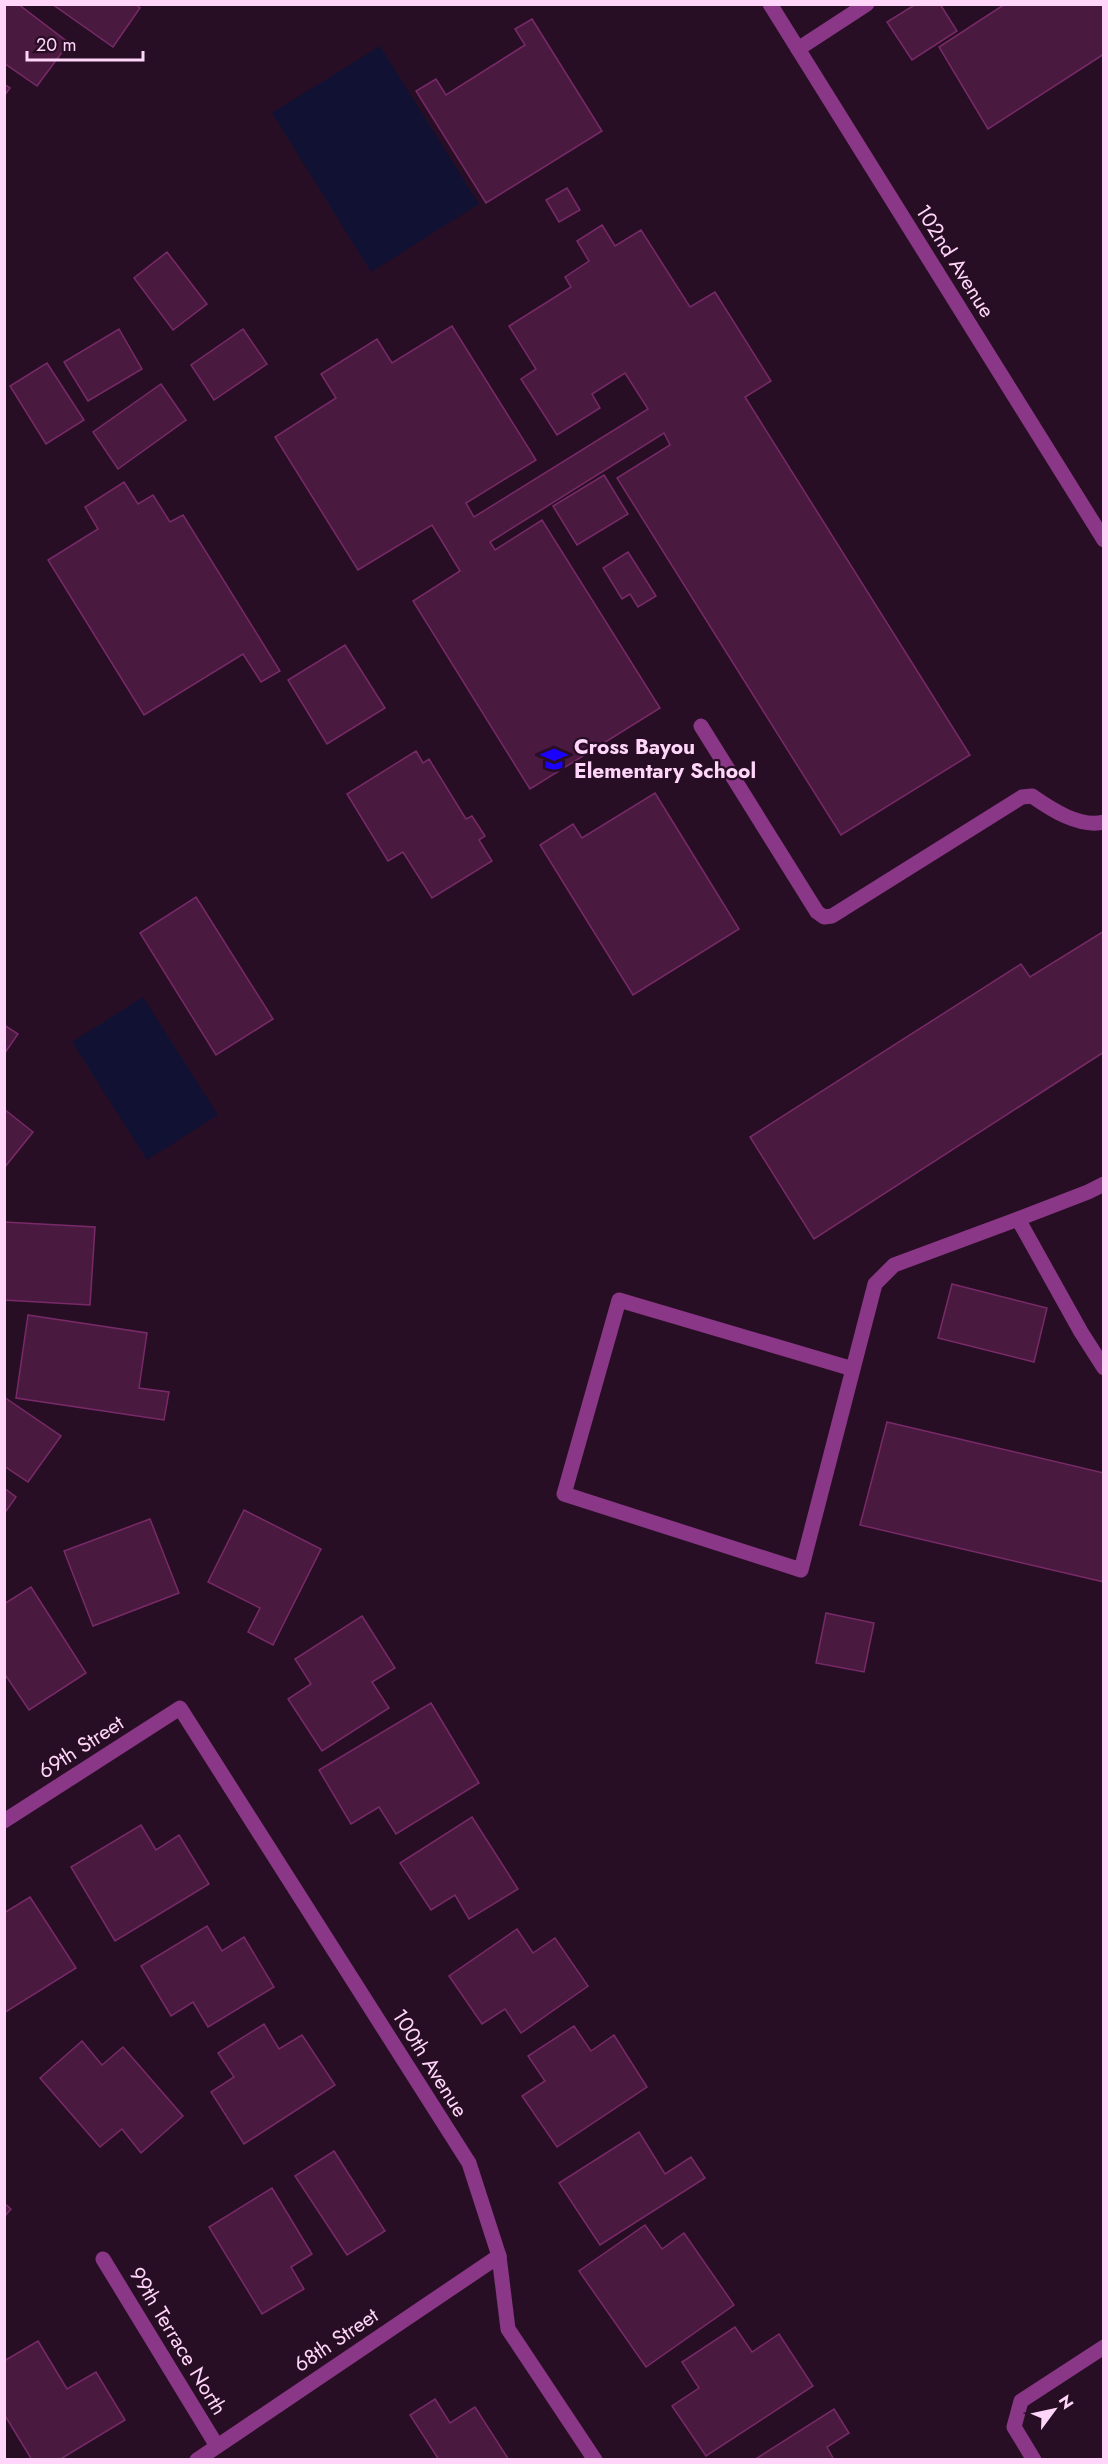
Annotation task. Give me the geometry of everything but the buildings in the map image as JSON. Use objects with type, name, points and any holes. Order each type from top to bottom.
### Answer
[{"type":"street","name":"102nd Avenue","points":[[770,4],[1104,540]]},
{"type":"street","points":[[798,49],[867,4]]},
{"type":"street","points":[[702,726],[817,912],[824,917],[832,916],[1022,797],[1032,796],[1048,807],[1089,825],[1104,822]]},
{"type":"street","points":[[853,1369],[619,1300],[564,1494],[801,1570],[875,1284],[894,1265],[1077,1197],[1104,1184]]},
{"type":"street","points":[[1018,1219],[1081,1332],[1104,1368]]},
{"type":"street","name":"69th Street","points":[[4,1821],[180,1708]]},
{"type":"street","name":"100th Avenue","points":[[180,1708],[469,2163],[499,2256],[508,2329],[595,2460]]},
{"type":"street","name":"68th Street","points":[[197,2460],[499,2256]]},
{"type":"street","name":"99th Terrace North","points":[[103,2259],[218,2446]]},
{"type":"street","points":[[1034,2460],[1014,2427],[1021,2401],[1104,2348]]},
{"type":"shaded area","points":[[380,46],[479,204],[371,272],[272,113]]},
{"type":"shaded area","points":[[143,997],[218,1115],[147,1160],[72,1042]]},
{"type":"place","name":"Cross Bayou Elementary School","points":[[554,759]]}]
